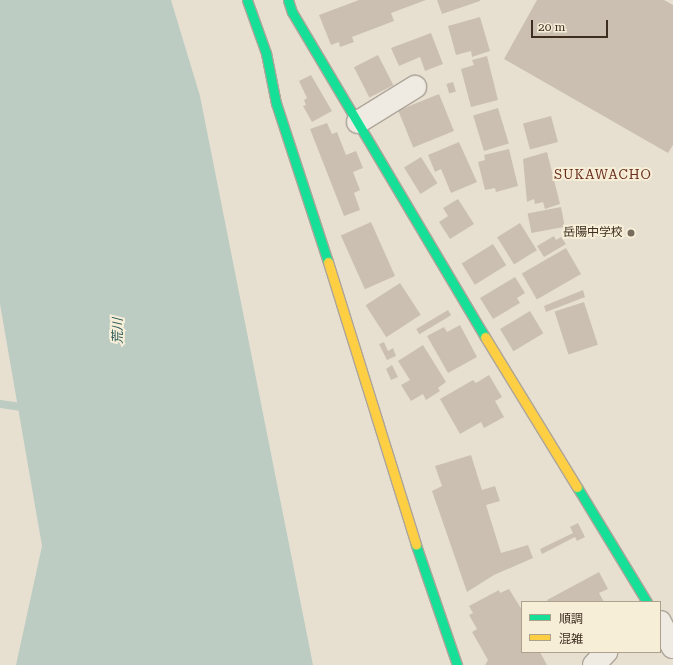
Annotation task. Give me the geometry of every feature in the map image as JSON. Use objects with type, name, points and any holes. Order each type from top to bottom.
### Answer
[{"type":"street","points":[[247,0],[266,53],[276,103],[302,176],[394,480],[457,665]]},
{"type":"street","points":[[288,0],[292,12],[508,375],[646,601]]},
{"type":"street","points":[[358,122],[415,87]]},
{"type":"street","points":[[661,624],[673,647]]},
{"type":"street","points":[[594,665],[605,653]]},
{"type":"water","name":"荒川","points":[[0,0],[171,0],[200,96],[313,665],[16,665],[42,546],[0,304]]},
{"type":"building","points":[[359,0],[426,0],[391,13],[394,21],[352,37],[354,42],[340,47],[339,42],[331,45],[319,15]]},
{"type":"building","points":[[437,0],[480,0],[480,1],[442,14]]},
{"type":"building","points":[[537,0],[664,0],[673,5],[673,145],[668,153],[504,59]]},
{"type":"building","points":[[480,17],[490,51],[472,57],[471,51],[456,55],[448,26]]},
{"type":"building","points":[[431,33],[443,64],[425,71],[420,57],[399,66],[391,48]]},
{"type":"building","points":[[378,55],[393,85],[369,98],[354,67]]},
{"type":"building","points":[[487,56],[498,100],[471,107],[461,69],[474,65],[472,60]]},
{"type":"building","points":[[311,75],[332,111],[312,122],[303,106],[306,105],[304,100],[307,98],[299,81]]},
{"type":"building","points":[[453,82],[456,92],[449,94],[446,84]]},
{"type":"building","points":[[439,94],[454,131],[413,148],[398,110]]},
{"type":"building","points":[[498,108],[509,143],[484,151],[473,116]]},
{"type":"building","points":[[551,116],[558,142],[530,150],[523,124]]},
{"type":"building","points":[[327,123],[332,134],[337,132],[346,155],[356,151],[363,168],[353,172],[360,190],[354,193],[360,210],[344,216],[310,129]]},
{"type":"building","points":[[459,142],[477,182],[451,193],[441,169],[435,172],[428,155]]},
{"type":"building","points":[[509,149],[518,186],[496,192],[495,188],[485,190],[478,162],[485,160],[484,155]]},
{"type":"building","points":[[547,152],[560,204],[545,209],[543,202],[535,204],[534,199],[527,202],[523,159]]},
{"type":"building","points":[[421,157],[437,183],[420,194],[404,168]]},
{"type":"building","points":[[458,199],[474,224],[450,239],[439,222],[448,216],[443,208]]},
{"type":"building","points":[[561,207],[565,227],[531,233],[528,213]]},
{"type":"building","points":[[371,222],[395,276],[365,289],[341,235]]},
{"type":"building","points":[[520,223],[537,250],[514,264],[497,237]]},
{"type":"building","points":[[554,236],[556,240],[561,237],[566,244],[544,257],[537,246]]},
{"type":"building","points":[[493,244],[506,265],[475,285],[462,264]]},
{"type":"building","points":[[566,248],[581,274],[537,299],[522,274]]},
{"type":"building","points":[[515,277],[525,293],[517,298],[520,303],[493,319],[480,298]]},
{"type":"building","points":[[400,283],[421,315],[386,337],[366,305]]},
{"type":"building","points":[[583,290],[585,297],[546,312],[544,306]]},
{"type":"building","points":[[584,302],[598,345],[568,354],[555,312]]},
{"type":"building","points":[[448,310],[451,315],[419,334],[416,329]]},
{"type":"building","points":[[530,311],[543,333],[513,351],[500,329]]},
{"type":"building","points":[[460,325],[477,357],[448,373],[427,336],[444,327],[447,332]]},
{"type":"building","points":[[384,342],[388,351],[393,348],[396,356],[387,360],[379,344]]},
{"type":"building","points":[[423,345],[446,382],[438,388],[440,391],[426,400],[423,394],[411,401],[401,385],[410,380],[398,361]]},
{"type":"building","points":[[392,365],[398,377],[391,380],[386,369]]},
{"type":"building","points":[[489,375],[502,397],[495,401],[504,417],[484,428],[481,422],[460,434],[440,399],[473,380],[476,383]]},
{"type":"building","points":[[471,455],[482,490],[495,486],[500,501],[486,505],[501,553],[528,545],[533,558],[494,575],[467,592],[432,491],[442,486],[435,466]]},
{"type":"building","points":[[578,523],[585,537],[577,541],[575,537],[542,554],[540,549],[573,533],[570,527]]},
{"type":"building","points":[[599,572],[608,589],[599,593],[603,601],[547,600]]},
{"type":"building","points":[[509,589],[521,608],[521,653],[541,653],[547,665],[485,665],[488,660],[472,632],[477,629],[469,615],[473,613],[469,606],[499,590],[500,593]]},
{"type":"waterway","points":[[0,404],[27,408]]},
{"type":"traffic: fast","points":[[247,0],[266,53],[276,103],[328,262]]},
{"type":"traffic: fast","points":[[288,0],[292,12],[485,337]]},
{"type":"traffic: fast","points":[[577,487],[646,601]]},
{"type":"traffic: fast","points":[[416,545],[457,665]]},
{"type":"traffic: slow","points":[[328,262],[416,545]]},
{"type":"traffic: slow","points":[[485,337],[577,487]]},
{"type":"place","name":"岳陽中学校","points":[[631,233]]},
{"type":"district","name":"SUKAWACHO","points":[[603,175]]}]
